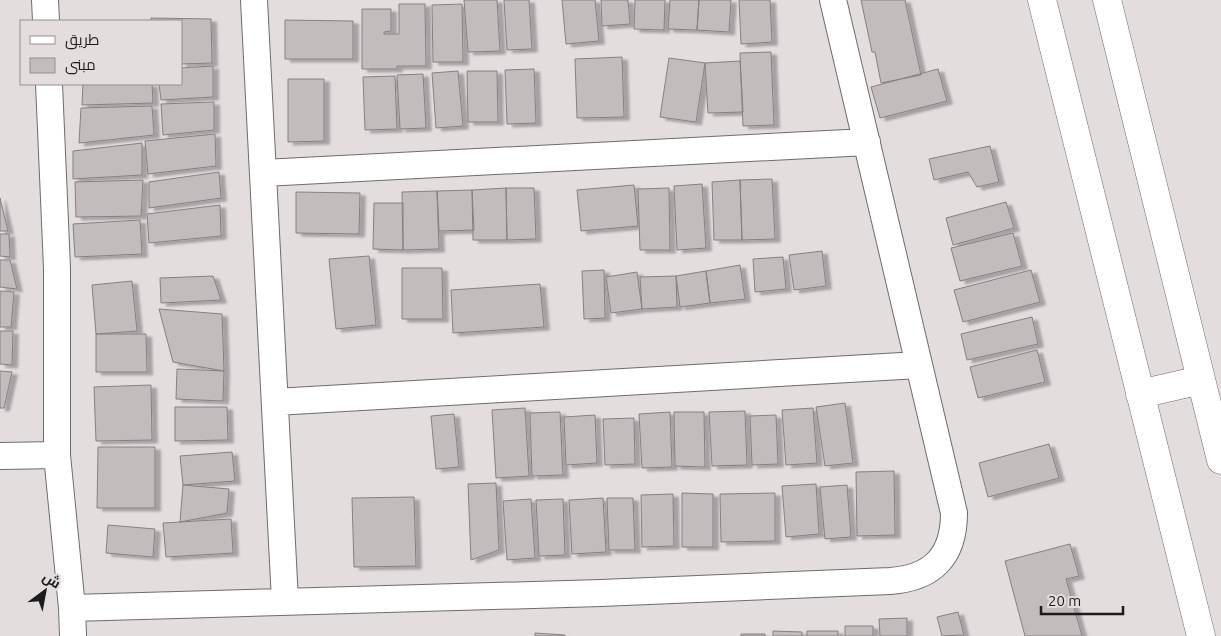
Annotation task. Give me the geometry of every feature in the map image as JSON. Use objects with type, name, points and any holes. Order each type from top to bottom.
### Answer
[{"type":"street","points":[[45,0],[46,20]]},
{"type":"street","points":[[254,0],[285,601]]},
{"type":"street","points":[[72,608],[601,593],[908,580],[924,574],[938,563],[948,548],[954,531],[954,513],[833,0]]},
{"type":"street","points":[[1042,0],[1202,636]]},
{"type":"street","points":[[1107,0],[1221,460]]},
{"type":"street","points":[[49,85],[57,268],[57,455],[73,636]]},
{"type":"street","points":[[263,173],[867,142]]},
{"type":"street","points":[[275,402],[919,366]]},
{"type":"street","points":[[1140,394],[1201,380]]},
{"type":"street","points":[[0,456],[57,455]]},
{"type":"building","points":[[464,0],[497,0],[500,51],[468,52]]},
{"type":"building","points":[[504,0],[529,0],[532,49],[507,50]]},
{"type":"building","points":[[562,0],[595,0],[599,41],[566,44]]},
{"type":"building","points":[[601,0],[628,0],[630,24],[602,26]]},
{"type":"building","points":[[635,0],[665,0],[664,30],[634,29]]},
{"type":"building","points":[[670,0],[699,0],[697,30],[668,29]]},
{"type":"building","points":[[699,0],[731,0],[729,32],[697,30]]},
{"type":"building","points":[[739,0],[770,0],[772,42],[741,44]]},
{"type":"building","points":[[861,0],[905,0],[921,75],[881,83]]},
{"type":"building","points":[[399,4],[425,4],[426,66],[397,66],[397,69],[362,69],[362,9],[391,9],[391,31],[384,32],[384,34],[399,34]]},
{"type":"building","points":[[462,4],[463,62],[433,62],[432,5]]},
{"type":"building","points":[[151,18],[211,19],[212,63],[182,64],[182,20],[151,20]]},
{"type":"building","points":[[285,20],[353,21],[353,59],[285,59]]},
{"type":"building","points":[[771,52],[774,125],[743,126],[740,53]]},
{"type":"building","points":[[622,57],[624,117],[577,118],[575,59]]},
{"type":"building","points":[[669,58],[705,63],[696,122],[660,117]]},
{"type":"building","points":[[740,61],[743,112],[708,113],[705,63]]},
{"type":"building","points":[[213,66],[213,97],[161,100],[159,85],[182,85],[182,68]]},
{"type":"building","points":[[534,69],[536,123],[507,124],[505,70]]},
{"type":"building","points":[[938,69],[947,101],[880,118],[871,87]]},
{"type":"building","points":[[458,71],[463,126],[436,128],[432,73]]},
{"type":"building","points":[[467,71],[497,71],[498,122],[468,122]]},
{"type":"building","points":[[423,74],[426,128],[400,129],[397,75]]},
{"type":"building","points":[[395,76],[397,129],[365,130],[363,77]]},
{"type":"building","points":[[288,79],[324,79],[324,141],[288,142]]},
{"type":"building","points":[[83,85],[152,85],[153,103],[82,105]]},
{"type":"building","points":[[214,102],[214,130],[163,135],[161,104]]},
{"type":"building","points":[[152,106],[154,135],[79,143],[81,108]]},
{"type":"building","points":[[215,134],[216,166],[148,174],[145,141]]},
{"type":"building","points":[[142,143],[142,175],[73,179],[73,151]]},
{"type":"building","points":[[990,146],[999,182],[977,187],[968,172],[934,180],[929,159]]},
{"type":"building","points":[[219,172],[221,198],[149,208],[149,182]]},
{"type":"building","points":[[772,179],[775,239],[742,240],[740,180]]},
{"type":"building","points":[[143,180],[141,216],[76,217],[75,182]]},
{"type":"building","points":[[740,180],[742,240],[714,240],[712,182]]},
{"type":"building","points":[[702,184],[706,248],[677,250],[674,186]]},
{"type":"building","points":[[634,185],[638,226],[581,231],[577,190]]},
{"type":"building","points":[[506,188],[534,188],[536,239],[507,240]]},
{"type":"building","points":[[506,188],[507,240],[473,240],[472,190]]},
{"type":"building","points":[[669,188],[670,250],[640,250],[638,189]]},
{"type":"building","points":[[472,190],[474,230],[439,231],[437,191]]},
{"type":"building","points":[[437,191],[439,249],[403,250],[402,192]]},
{"type":"building","points":[[296,192],[360,193],[359,234],[296,233]]},
{"type":"building","points":[[0,198],[8,231],[0,231]]},
{"type":"building","points":[[1006,202],[1014,228],[953,245],[946,218]]},
{"type":"building","points":[[374,203],[403,203],[403,250],[373,249]]},
{"type":"building","points":[[220,205],[221,236],[149,243],[147,214]]},
{"type":"building","points":[[140,220],[142,254],[75,257],[73,224]]},
{"type":"building","points":[[1013,233],[1022,266],[960,281],[951,248]]},
{"type":"building","points":[[0,234],[9,234],[10,257],[0,256]]},
{"type":"building","points":[[822,251],[826,286],[794,290],[789,255]]},
{"type":"building","points":[[369,256],[376,325],[336,329],[329,259]]},
{"type":"building","points":[[783,257],[786,289],[755,292],[753,259]]},
{"type":"building","points":[[0,260],[10,260],[17,289],[0,287]]},
{"type":"building","points":[[740,265],[745,299],[710,303],[706,271]]},
{"type":"building","points":[[402,268],[442,268],[443,319],[402,319]]},
{"type":"building","points":[[604,270],[605,318],[584,319],[582,271]]},
{"type":"building","points":[[1031,270],[1040,302],[963,322],[954,290]]},
{"type":"building","points":[[706,271],[710,303],[680,307],[676,276]]},
{"type":"building","points":[[637,272],[642,309],[611,313],[606,277]]},
{"type":"building","points":[[213,276],[221,300],[161,303],[160,278]]},
{"type":"building","points":[[676,276],[677,307],[642,309],[640,277]]},
{"type":"building","points":[[132,281],[137,331],[96,334],[92,285]]},
{"type":"building","points":[[540,284],[544,327],[453,333],[451,290]]},
{"type":"building","points":[[0,291],[14,292],[11,327],[0,327]]},
{"type":"building","points":[[159,309],[222,314],[224,371],[173,362]]},
{"type":"building","points":[[1032,317],[1038,344],[967,360],[961,334]]},
{"type":"building","points":[[0,331],[13,331],[12,365],[0,364]]},
{"type":"building","points":[[96,334],[146,334],[147,372],[96,372]]},
{"type":"building","points":[[1037,350],[1045,382],[978,398],[970,367]]},
{"type":"building","points":[[177,369],[224,371],[223,401],[176,399]]},
{"type":"building","points":[[0,371],[12,372],[4,408],[0,408]]},
{"type":"building","points":[[151,385],[152,440],[96,441],[94,387]]},
{"type":"building","points":[[845,403],[853,463],[825,466],[816,407]]},
{"type":"building","points":[[175,407],[227,407],[228,440],[175,441]]},
{"type":"building","points":[[525,408],[529,476],[496,478],[492,410]]},
{"type":"building","points":[[813,408],[817,463],[786,465],[782,410]]},
{"type":"building","points":[[745,411],[747,465],[712,466],[709,412]]},
{"type":"building","points":[[560,412],[563,475],[532,476],[530,413]]},
{"type":"building","points":[[670,412],[672,467],[642,468],[639,414]]},
{"type":"building","points":[[674,412],[704,412],[705,467],[675,466]]},
{"type":"building","points":[[454,414],[459,467],[436,469],[431,416]]},
{"type":"building","points":[[595,415],[597,463],[566,465],[564,417]]},
{"type":"building","points":[[776,415],[778,464],[752,465],[750,416]]},
{"type":"building","points":[[634,418],[635,464],[605,465],[603,419]]},
{"type":"building","points":[[1049,444],[1059,478],[988,497],[979,463]]},
{"type":"building","points":[[98,447],[155,447],[155,508],[97,508]]},
{"type":"building","points":[[232,452],[235,481],[183,485],[180,456]]},
{"type":"building","points":[[894,471],[895,535],[857,536],[856,472]]},
{"type":"building","points":[[496,483],[499,550],[471,560],[468,484]]},
{"type":"building","points":[[816,484],[819,534],[786,537],[782,486]]},
{"type":"building","points":[[183,485],[229,489],[227,513],[180,522]]},
{"type":"building","points":[[847,485],[851,537],[825,539],[820,487]]},
{"type":"building","points":[[682,493],[713,494],[713,547],[682,547]]},
{"type":"building","points":[[775,493],[775,541],[721,542],[720,494]]},
{"type":"building","points":[[673,494],[674,546],[642,547],[641,495]]},
{"type":"building","points":[[414,497],[416,566],[354,567],[352,498]]},
{"type":"building","points":[[603,498],[606,552],[572,554],[569,500]]},
{"type":"building","points":[[607,498],[633,498],[635,550],[609,550]]},
{"type":"building","points":[[531,499],[535,558],[507,560],[503,501]]},
{"type":"building","points":[[563,499],[565,555],[539,556],[536,500]]},
{"type":"building","points":[[231,519],[233,553],[166,557],[163,523]]},
{"type":"building","points":[[108,525],[155,529],[153,557],[106,553]]},
{"type":"building","points":[[1070,544],[1079,576],[1066,579],[1082,636],[1025,636],[1005,561]]},
{"type":"building","points":[[958,612],[964,635],[942,636],[937,617]]},
{"type":"building","points":[[907,618],[907,636],[880,636],[879,619]]},
{"type":"building","points":[[845,626],[873,626],[873,636],[845,636]]},
{"type":"building","points":[[773,631],[802,632],[802,636],[773,636]]},
{"type":"building","points":[[807,631],[838,631],[838,636],[807,636]]},
{"type":"building","points":[[535,633],[565,635],[565,636],[535,636]]},
{"type":"building","points":[[741,634],[765,634],[765,636],[741,636]]}]
